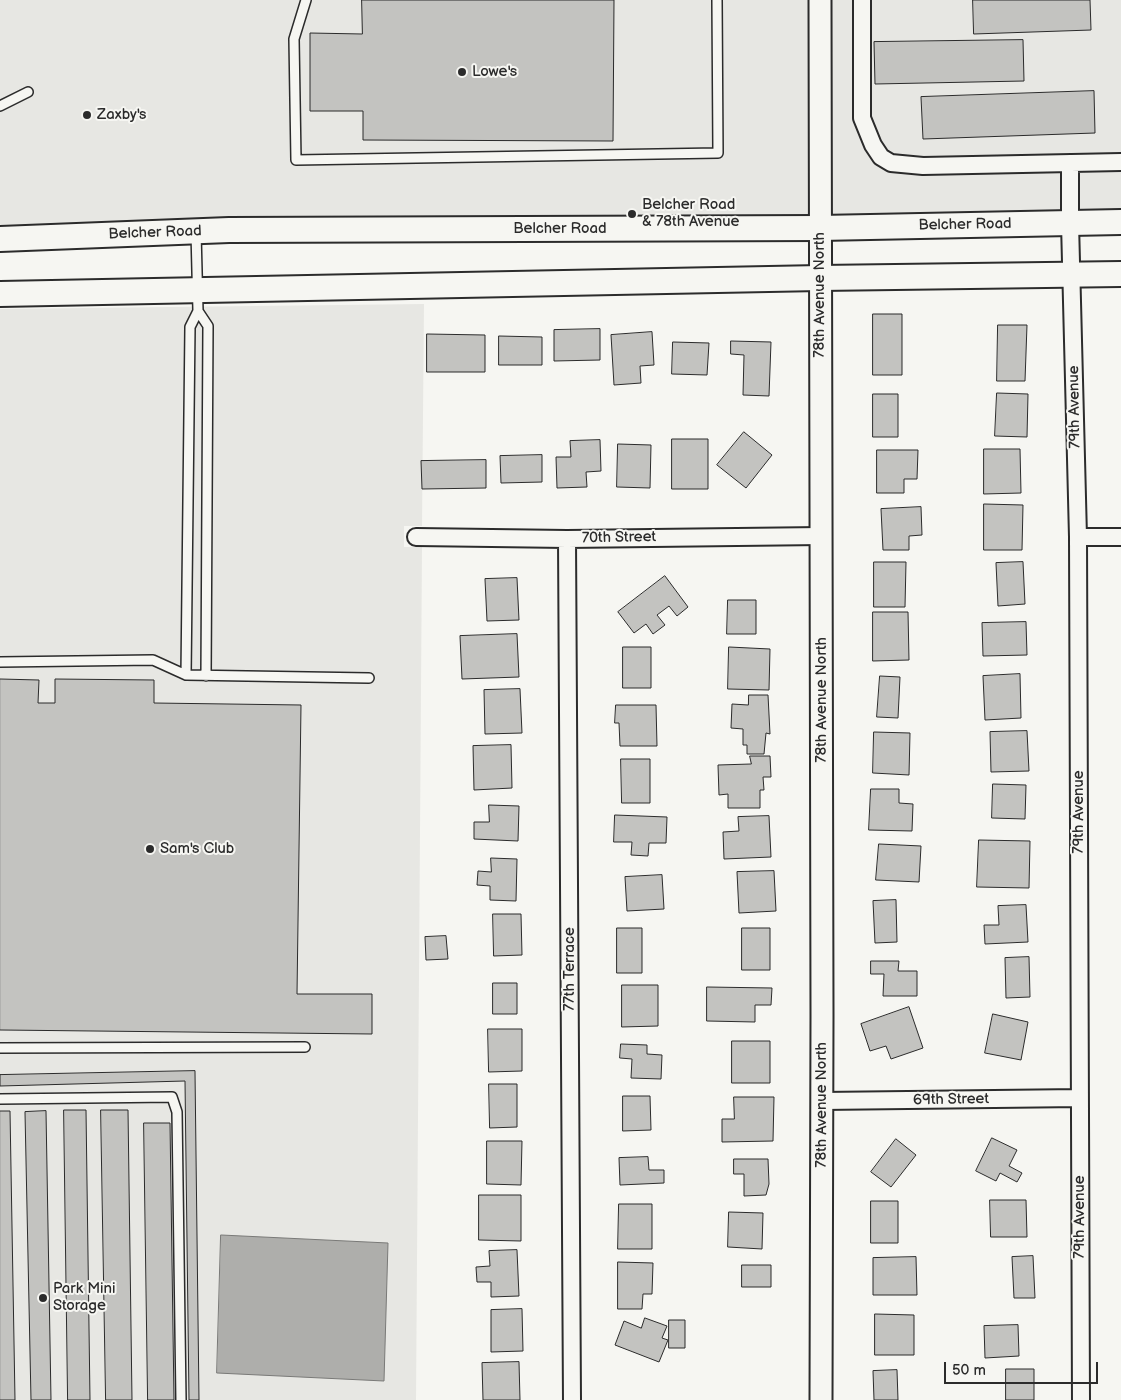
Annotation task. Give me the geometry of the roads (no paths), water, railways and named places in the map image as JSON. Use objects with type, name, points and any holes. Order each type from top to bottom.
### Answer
[{"type":"main road","name":"Belcher Road","points":[[0,239],[196,231],[820,228],[1121,222]]},
{"type":"main road","points":[[0,294],[198,301],[820,278],[1121,274]]},
{"type":"street","name":"78th Avenue North","points":[[820,0],[822,536],[821,1400]]},
{"type":"street","points":[[862,0],[862,118],[873,145],[881,157],[892,163],[923,166],[1121,162]]},
{"type":"street","name":"79th Avenue","points":[[1070,163],[1078,537],[1081,1400]]},
{"type":"street","name":"70th Street","points":[[416,537],[568,539],[822,536]]},
{"type":"street","points":[[1078,537],[1121,537]]},
{"type":"street","name":"77th Terrace","points":[[568,539],[572,1400]]},
{"type":"street","name":"69th Street","points":[[822,1101],[1080,1098]]},
{"type":"lane","points":[[306,0],[294,39],[296,160],[718,154],[717,0]]},
{"type":"lane","points":[[0,106],[28,92]]},
{"type":"lane","points":[[186,675],[190,327],[198,301],[196,231]]},
{"type":"lane","points":[[198,301],[208,326],[206,676]]},
{"type":"lane","points":[[0,662],[153,660],[186,675],[369,678]]},
{"type":"lane","points":[[0,1048],[305,1047]]},
{"type":"lane","points":[[0,1099],[172,1097],[177,1112],[181,1400]]},
{"type":"place","name":"Lowe's","points":[[462,72]]},
{"type":"place","name":"Zaxby's","points":[[87,115]]},
{"type":"place","name":"Belcher Road & 78th Avenue","points":[[632,214]]},
{"type":"place","name":"Sam's Club","points":[[150,849]]},
{"type":"place","name":"Park Mini Storage","points":[[43,1298]]}]
